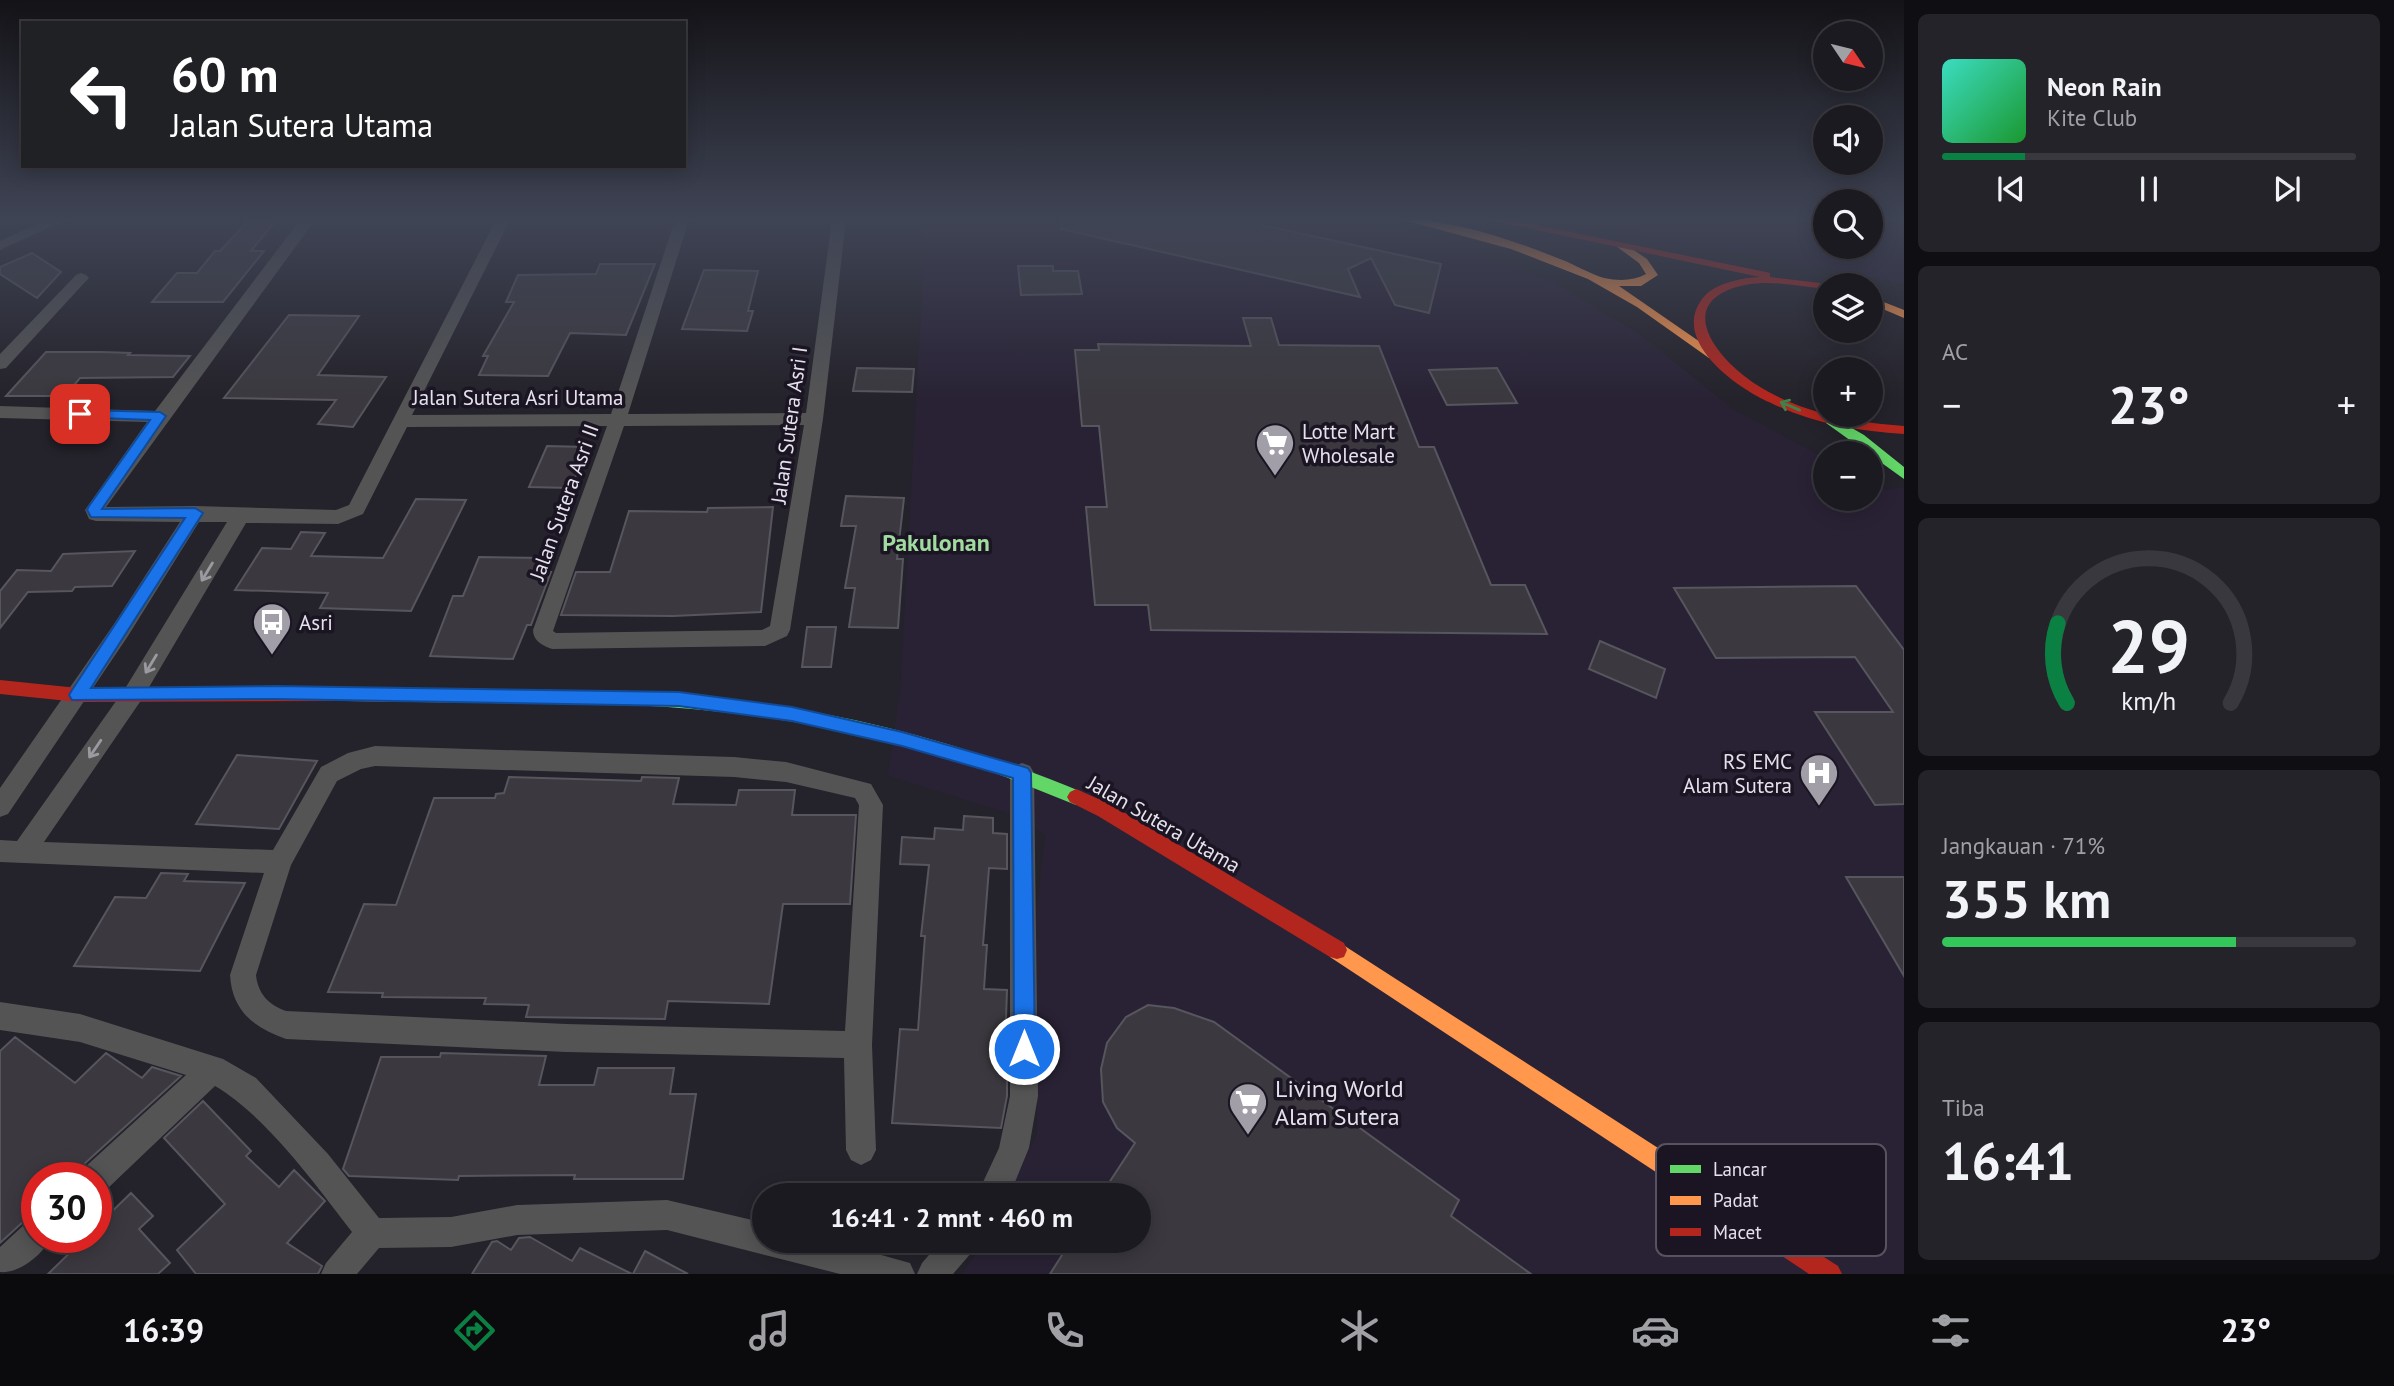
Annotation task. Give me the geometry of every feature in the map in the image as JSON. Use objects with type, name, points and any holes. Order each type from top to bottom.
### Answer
[{"type":"main road","points":[[1596,279],[1713,355],[1733,374],[1761,392],[1813,414]]},
{"type":"main road","points":[[1600,281],[1637,284],[1645,279]]},
{"type":"main road","points":[[1784,279],[1794,282]]},
{"type":"main road","points":[[1713,355],[1700,333],[1699,313],[1709,297],[1730,286],[1759,281],[1813,284]]},
{"type":"main road","points":[[1883,300],[1904,303]]},
{"type":"main road","points":[[1883,304],[1904,314]]},
{"type":"main road","points":[[1843,427],[1895,457],[1904,474]]},
{"type":"main road","points":[[1860,427],[1904,430]]},
{"type":"main road","name":"Jalan Sutera Utama","points":[[0,687],[78,695],[276,692],[679,699],[803,716],[902,739],[1022,773],[1104,810],[1329,945],[1656,1160]]},
{"type":"main road","name":"Jalan Sutera Utama","points":[[1803,1256],[1830,1274]]},
{"type":"street","points":[[0,364],[80,279]]},
{"type":"street","points":[[0,412],[160,416],[263,279]]},
{"type":"street","points":[[400,421],[473,279]]},
{"type":"street","name":"Jalan Sutera Asri II","points":[[546,638],[543,629],[618,419],[663,279]]},
{"type":"street","name":"Jalan Sutera Asri I","points":[[546,638],[558,642],[765,638],[776,634],[782,625],[814,419],[832,279]]},
{"type":"street","name":"Jalan Sutera Asri Utama","points":[[160,416],[94,512],[103,515],[195,513],[338,517],[359,506],[400,421],[814,419]]},
{"type":"street","points":[[0,807],[78,695],[195,513]]},
{"type":"street","points":[[11,852],[134,693],[242,514]]},
{"type":"street","points":[[858,1045],[553,1037],[286,1025],[269,1020],[255,1009],[243,987],[243,975],[280,862],[329,774],[356,760],[374,756],[734,767],[786,772],[863,791],[871,805],[858,1045],[861,1150]]},
{"type":"street","points":[[1000,1183],[1018,1139],[1024,1096],[1022,773]]},
{"type":"street","points":[[11,852],[280,862]]},
{"type":"street","points":[[0,1016],[79,1028],[213,1069],[246,1088],[318,1164],[372,1233]]},
{"type":"street","points":[[112,1163],[213,1069]]},
{"type":"street","points":[[337,1274],[372,1233],[451,1232],[517,1220],[667,1215],[752,1235]]},
{"type":"street","points":[[9,1260],[21,1249]]},
{"type":"street","points":[[819,1253],[899,1274]]},
{"type":"street","points":[[933,1274],[951,1253]]},
{"type":"shaded area","points":[[923,279],[1547,279],[1554,282],[1639,334],[1733,409],[1813,452],[1813,511],[1883,511],[1883,488],[1904,487],[1904,1274],[961,1274],[977,1253],[1151,1253],[1151,1183],[1014,1183],[1037,1134],[1035,927],[1045,835],[1018,816],[888,776],[900,691]]},
{"type":"shaded area","points":[[1883,279],[1904,279],[1904,284],[1883,280]]},
{"type":"building","points":[[8,279],[54,279],[37,298]]},
{"type":"building","points":[[171,279],[241,279],[223,302],[152,302]]},
{"type":"building","points":[[516,279],[649,279],[626,335],[570,333],[548,376],[479,375],[488,356],[483,356],[514,302],[506,302]]},
{"type":"building","points":[[700,279],[756,279],[748,311],[753,311],[747,331],[682,329]]},
{"type":"building","points":[[1019,279],[1079,279],[1082,294],[1021,295]]},
{"type":"building","points":[[1283,279],[1352,279],[1360,297]]},
{"type":"building","points":[[1382,279],[1437,279],[1429,313],[1395,305]]},
{"type":"building","points":[[289,315],[359,316],[318,375],[386,377],[353,427],[318,424],[336,400],[224,398]]},
{"type":"building","name":"Lotte Mart Wholesale","points":[[1243,318],[1271,318],[1279,345],[1379,346],[1419,447],[1434,447],[1491,585],[1525,585],[1547,634],[1151,630],[1148,605],[1095,605],[1086,507],[1107,507],[1099,426],[1082,426],[1075,350],[1099,350],[1098,344],[1251,346]]},
{"type":"building","points":[[46,352],[190,356],[173,377],[80,378],[65,396],[6,396]]},
{"type":"building","points":[[857,368],[914,369],[912,392],[853,391]]},
{"type":"building","points":[[1497,368],[1517,403],[1447,405],[1429,370]]},
{"type":"building","points":[[547,446],[587,447],[571,488],[529,487]]},
{"type":"building","points":[[846,496],[904,498],[897,559],[903,559],[898,628],[849,627],[855,588],[845,588],[856,526],[841,526]]},
{"type":"building","points":[[416,499],[466,500],[411,611],[320,608],[328,593],[235,590],[262,548],[291,549],[301,532],[325,533],[311,556],[383,558]]},
{"type":"building","points":[[773,507],[761,612],[673,616],[561,615],[576,572],[610,572],[629,511],[707,512],[708,508]]},
{"type":"building","points":[[135,551],[112,586],[75,587],[72,591],[28,592],[0,628],[0,591],[17,570],[51,571],[63,554]]},
{"type":"building","points":[[479,557],[545,558],[540,572],[551,572],[531,625],[527,625],[513,659],[430,656],[453,596],[463,596]]},
{"type":"building","points":[[1856,586],[1904,650],[1904,804],[1875,805],[1815,712],[1893,712],[1855,657],[1716,658],[1674,588]]},
{"type":"building","points":[[807,627],[836,627],[831,667],[802,667]]},
{"type":"building","points":[[1600,641],[1665,669],[1656,698],[1589,669]]},
{"type":"building","points":[[237,755],[317,761],[279,829],[196,824]]},
{"type":"building","points":[[509,777],[641,781],[642,777],[679,778],[673,804],[736,805],[739,790],[795,790],[792,815],[856,815],[850,904],[783,904],[769,1004],[668,1001],[665,1019],[526,1017],[529,1005],[484,1004],[486,998],[382,997],[383,993],[328,992],[364,904],[396,905],[434,798],[495,798],[496,794],[504,793]]},
{"type":"building","points":[[964,816],[993,818],[993,833],[1007,834],[1007,869],[989,868],[983,945],[987,945],[984,989],[1007,990],[1004,1076],[1007,1076],[1007,1096],[1001,1128],[892,1123],[900,1029],[918,1030],[925,936],[921,936],[929,865],[900,864],[902,837],[934,839],[935,828],[963,830]]},
{"type":"building","points":[[161,873],[188,874],[184,881],[245,883],[200,971],[74,966],[115,897],[146,898]]},
{"type":"building","points":[[1846,877],[1904,877],[1904,976]]},
{"type":"building","name":"Living World Alam Sutera","points":[[1148,1005],[1174,1008],[1214,1022],[1459,1200],[1451,1216],[1531,1274],[1050,1274],[1063,1253],[1151,1253],[1151,1183],[1109,1183],[1135,1143],[1117,1128],[1103,1102],[1101,1069],[1107,1043],[1126,1017]]},
{"type":"building","points":[[15,1037],[75,1083],[106,1053],[142,1078],[152,1067],[181,1076],[86,1162],[21,1162],[21,1224],[0,1243],[0,1051]]},
{"type":"building","points":[[441,1053],[546,1056],[539,1085],[594,1085],[598,1068],[674,1068],[670,1094],[696,1094],[683,1179],[574,1179],[575,1175],[459,1176],[458,1180],[349,1176],[343,1169],[381,1057],[440,1057]]},
{"type":"building","points":[[203,1101],[251,1151],[246,1156],[279,1187],[294,1170],[325,1201],[287,1243],[322,1266],[318,1274],[196,1274],[177,1250],[225,1204],[164,1138]]},
{"type":"building","points":[[131,1193],[153,1216],[139,1229],[170,1263],[158,1274],[48,1274],[70,1253],[112,1253],[112,1211]]},
{"type":"building","points":[[530,1237],[572,1261],[580,1248],[632,1274],[472,1274],[492,1242],[497,1241],[511,1250],[519,1238]]},
{"type":"building","points":[[645,1251],[688,1274],[633,1274]]},
{"type":"traffic: fast","points":[[1842,427],[1904,474]]},
{"type":"traffic: fast","points":[[631,698],[742,706],[858,726],[972,757],[1076,797]]},
{"type":"traffic: slow","points":[[1598,279],[1629,297],[1713,355]]},
{"type":"traffic: slow","points":[[1600,281],[1637,284],[1645,279]]},
{"type":"traffic: slow","points":[[1883,305],[1904,314]]},
{"type":"traffic: slow","points":[[347,694],[631,698]]},
{"type":"traffic: slow","points":[[1337,950],[1656,1159]]},
{"type":"traffic: jam","points":[[1813,284],[1765,280],[1724,288],[1710,297],[1701,308],[1699,321],[1709,349],[1734,375],[1752,388],[1793,408],[1814,416],[1859,426],[1904,430]]},
{"type":"traffic: jam","points":[[0,687],[78,695],[347,694]]},
{"type":"traffic: jam","points":[[1076,797],[1104,810],[1337,950]]},
{"type":"traffic: jam","points":[[1803,1256],[1830,1274]]},
{"type":"place","name":"Lotte Mart Wholesale","points":[[1275,477]]},
{"type":"place","name":"Asri","points":[[272,656]]},
{"type":"place","name":"RS EMC Alam Sutera","points":[[1819,807]]},
{"type":"place","name":"Living World Alam Sutera","points":[[1248,1136]]},
{"type":"district","name":"Pakulonan","points":[[936,542]]},
{"type":"route","points":[[80,414],[160,416],[94,510],[96,514],[195,513],[78,695],[276,692],[679,699],[792,714],[902,739],[1022,773],[1024,1049]]}]
